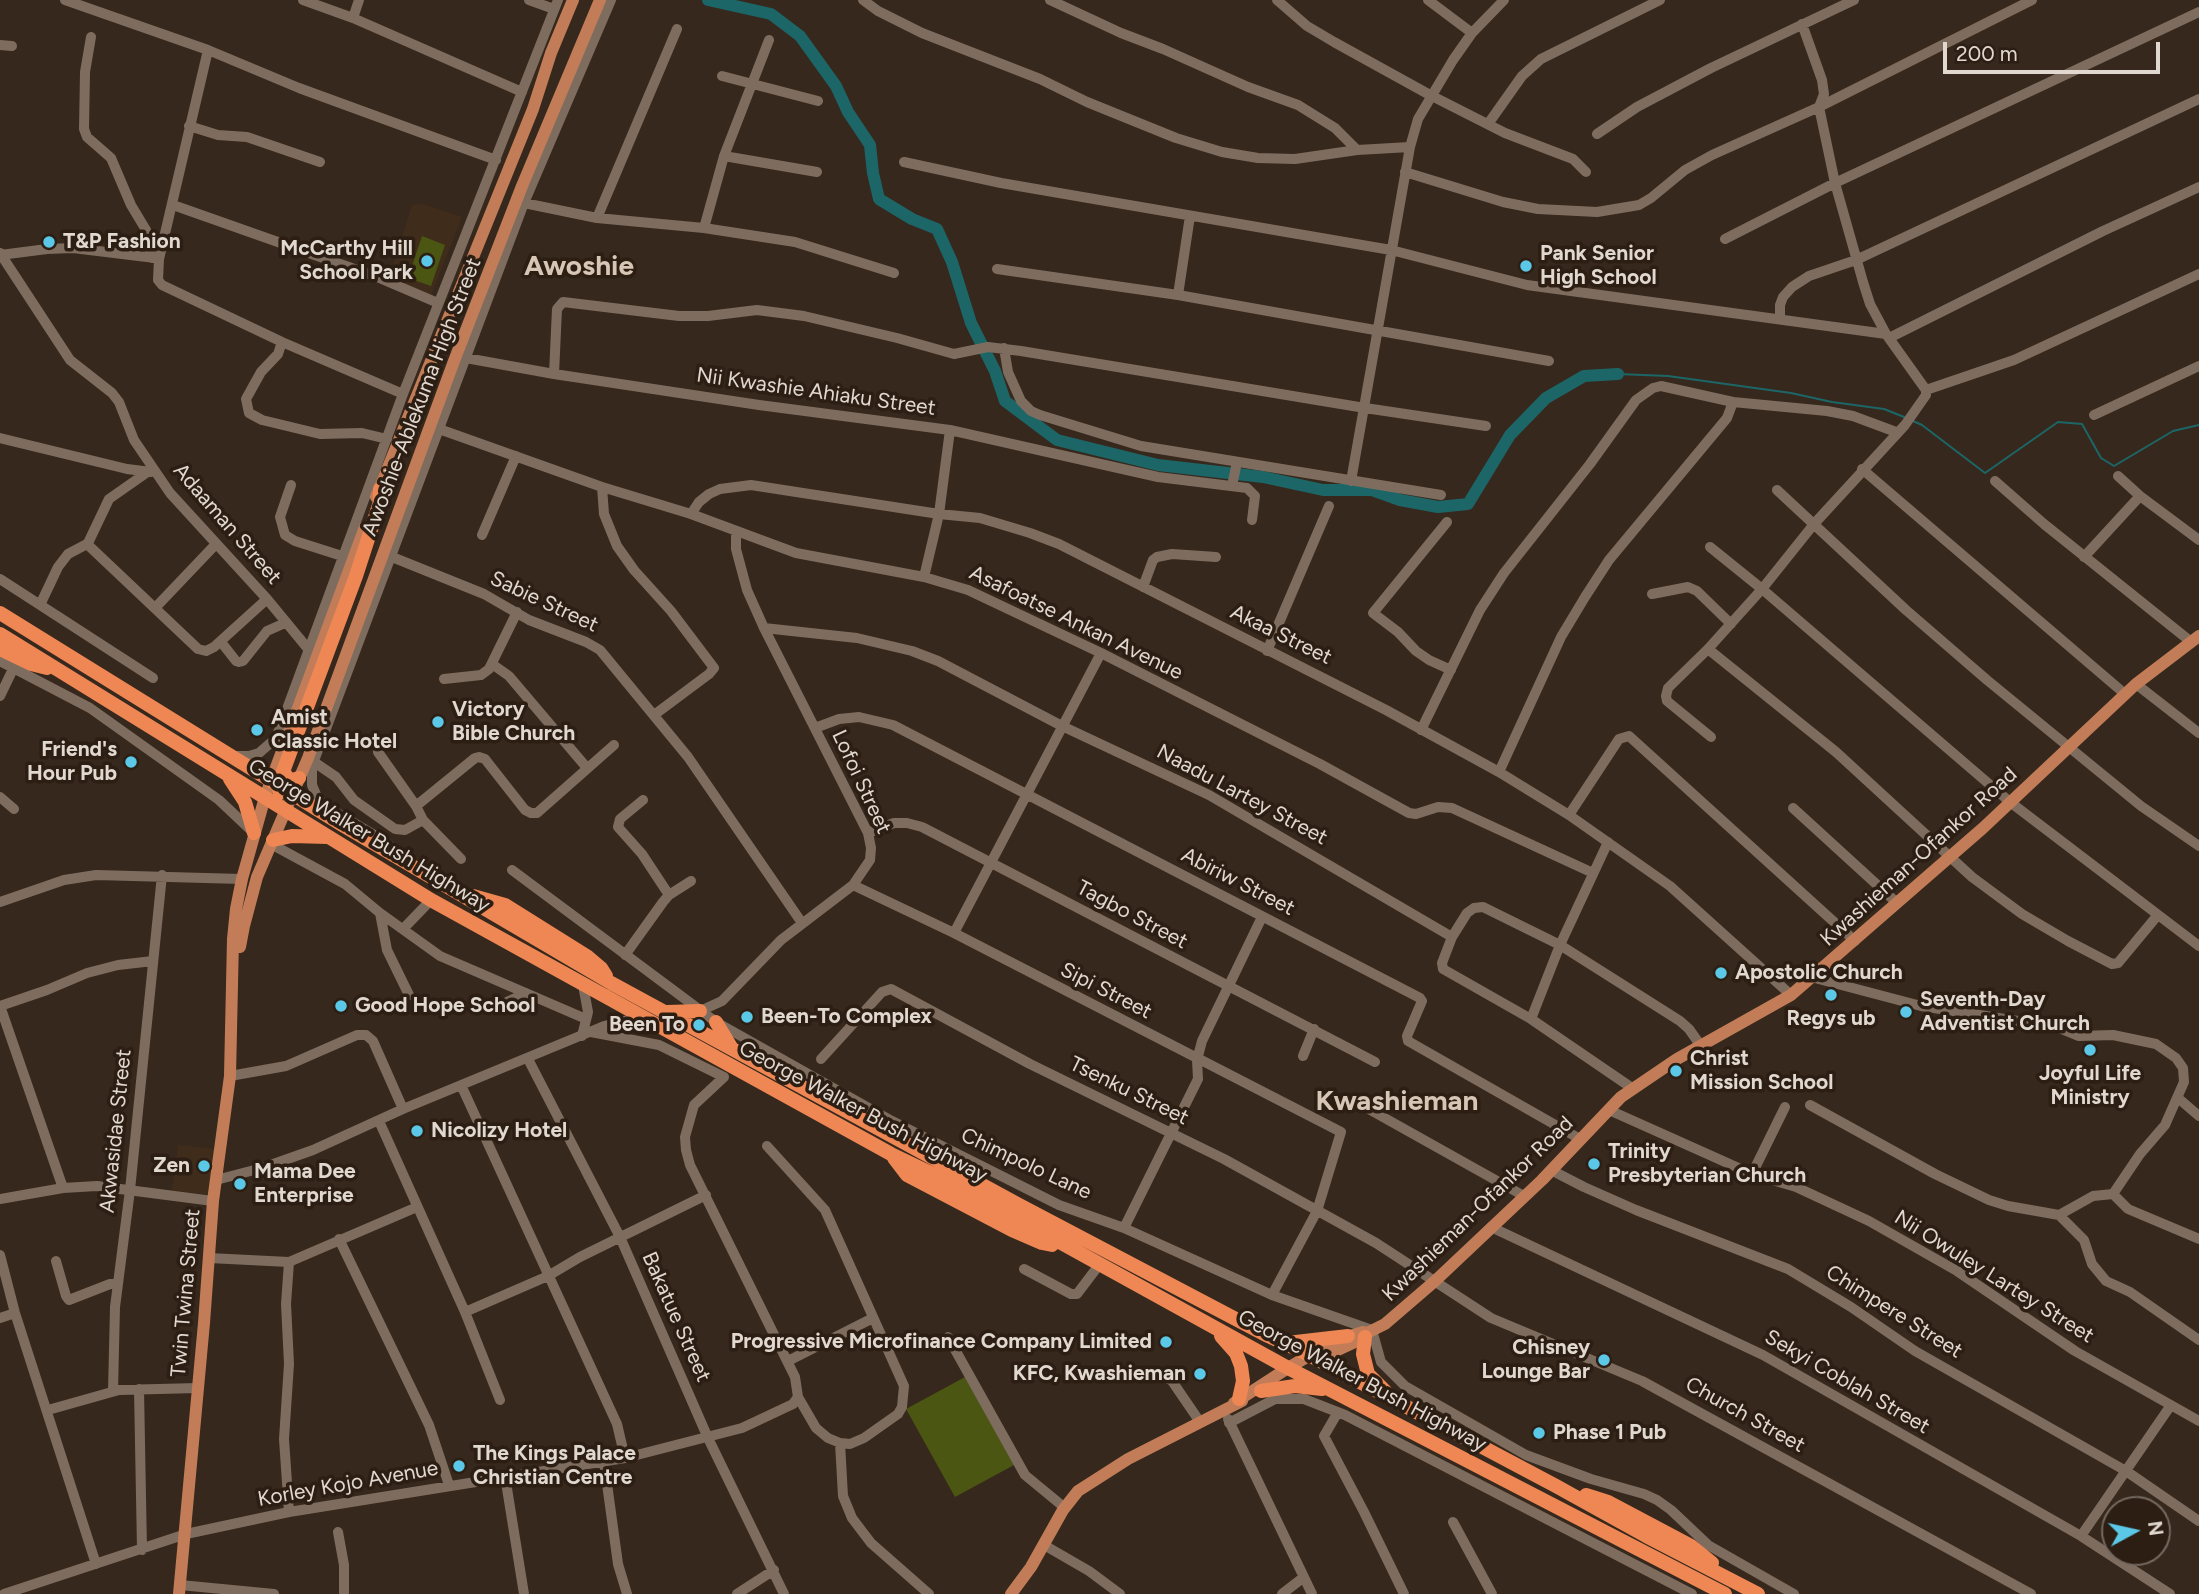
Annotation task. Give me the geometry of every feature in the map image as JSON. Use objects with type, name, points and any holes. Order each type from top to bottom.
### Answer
[{"type":"highway","points":[[286,810],[278,779],[344,610],[380,502],[380,489]]},
{"type":"highway","name":"George Walker Bush Highway","points":[[0,613],[228,756],[278,779],[293,794],[450,889],[505,905],[588,957],[601,968],[611,984],[1031,1211],[1556,1486],[1608,1502],[1679,1539],[1735,1582],[1758,1594]]},
{"type":"highway","name":"George Walker Bush Highway","points":[[0,634],[431,900],[583,985],[891,1154],[960,1187],[1292,1370],[1725,1594]]},
{"type":"highway","points":[[0,649],[31,664],[65,673]]},
{"type":"highway","points":[[225,772],[245,802],[254,833]]},
{"type":"highway","points":[[278,779],[289,781],[299,778]]},
{"type":"highway","points":[[272,842],[292,836],[331,838]]},
{"type":"highway","points":[[664,1012],[700,1011]]},
{"type":"highway","points":[[716,1022],[734,1051]]},
{"type":"highway","points":[[1203,1321],[1236,1353],[1243,1381],[1232,1404]]},
{"type":"highway","points":[[1368,1333],[1363,1354],[1368,1374],[1396,1402]]},
{"type":"highway","points":[[1285,1343],[1348,1336]]},
{"type":"highway","points":[[1261,1391],[1295,1386],[1336,1391]]},
{"type":"main road","name":"Awoshie-Ablekuma High Street","points":[[380,489],[387,457],[447,321],[533,109],[545,51],[573,0]]},
{"type":"main road","name":"Awoshie-Ablekuma High Street","points":[[286,810],[337,690],[468,325],[522,186],[575,74],[600,0]]},
{"type":"main road","points":[[447,321],[456,326],[468,325]]},
{"type":"main road","name":"Kwashieman-Ofankor Road","points":[[1313,1357],[1385,1324],[1435,1282],[1632,1088],[1791,995],[1950,857],[2136,684],[2195,639]]},
{"type":"main road","name":"Twin Twina Street","points":[[180,1590],[213,1201],[230,1076],[233,939],[242,879],[254,833],[265,797],[278,779]]},
{"type":"main road","name":"Twin Twina Street","points":[[233,996],[244,926],[257,877],[286,810]]},
{"type":"main road","name":"Kwashieman-Ofankor Road","points":[[1011,1594],[1031,1567],[1065,1508],[1086,1485],[1348,1336],[1368,1333]]},
{"type":"main road","name":"Kwashieman-Ofankor Road","points":[[1232,1404],[1261,1391],[1292,1370]]},
{"type":"street","points":[[65,0],[208,50],[299,88],[496,160]]},
{"type":"street","points":[[303,0],[353,18],[523,92]]},
{"type":"street","points":[[353,18],[359,0]]},
{"type":"street","points":[[529,0],[556,4]]},
{"type":"street","name":"Awoshie-Ablekuma High Street","points":[[327,807],[317,797],[312,785],[314,762],[337,690],[392,557],[575,74],[611,0]]},
{"type":"street","points":[[863,0],[878,12],[922,33],[1040,79],[1087,102],[1176,138],[1222,152],[1258,158],[1295,159],[1357,150],[1410,147]]},
{"type":"street","points":[[1050,0],[1248,87],[1297,105],[1335,128],[1357,150]]},
{"type":"street","points":[[1277,0],[1307,26],[1430,95],[1527,142],[1573,159],[1586,172]]},
{"type":"street","points":[[1428,0],[1472,33]]},
{"type":"street","points":[[1351,481],[1405,172],[1418,119],[1430,95],[1472,33],[1504,0]]},
{"type":"street","points":[[1488,124],[1522,76],[1541,59],[1660,0]]},
{"type":"street","points":[[1824,0],[1831,12]]},
{"type":"street","points":[[1597,134],[1637,107],[1711,68],[1854,0]]},
{"type":"street","points":[[1405,172],[1503,202],[1538,209],[1567,212],[1615,211],[1639,205],[1685,170],[1712,155],[1819,107],[2032,0]]},
{"type":"street","name":"Awoshie-Ablekuma High Street","points":[[249,756],[259,753],[275,739],[342,556],[387,457],[387,439],[438,303],[523,92],[545,51],[556,4]]},
{"type":"street","points":[[1725,239],[1835,183],[2199,12]]},
{"type":"street","points":[[1711,737],[1666,698],[1668,688],[1708,649],[1762,589],[1926,394],[1926,390],[1887,336],[1870,304],[1835,183],[1819,107],[1824,94],[1822,80],[1802,24]]},
{"type":"street","points":[[597,218],[677,29]]},
{"type":"street","points":[[91,37],[85,72],[84,128],[88,137],[111,158],[131,205],[146,230],[162,285],[282,342],[403,394]]},
{"type":"street","points":[[704,228],[724,156],[769,40]]},
{"type":"street","points":[[0,45],[12,46]]},
{"type":"street","points":[[156,258],[173,205],[208,50]]},
{"type":"street","points":[[722,76],[818,101]]},
{"type":"street","points":[[1780,319],[1783,297],[1809,276],[1856,260],[2199,99]]},
{"type":"street","points":[[189,126],[218,135],[247,137],[320,162]]},
{"type":"street","points":[[724,156],[817,172]]},
{"type":"street","points":[[904,162],[1001,183],[1391,250],[1527,285],[1887,336],[2199,187]]},
{"type":"street","points":[[524,203],[597,218],[704,228],[794,242],[894,273]]},
{"type":"street","points":[[173,205],[377,277],[438,303]]},
{"type":"street","points":[[1178,295],[1191,216]]},
{"type":"street","points":[[0,255],[73,248],[156,258]]},
{"type":"street","name":"Adaaman Street","points":[[0,255],[70,360],[112,393],[119,402],[134,440],[152,472],[215,545],[267,599],[309,650]]},
{"type":"street","points":[[997,269],[1178,295],[1549,361]]},
{"type":"street","points":[[1926,390],[2032,353],[2199,274]]},
{"type":"street","points":[[554,374],[557,309],[559,304],[568,301],[680,316],[708,316],[757,310],[863,329],[954,354],[1004,348],[1486,426]]},
{"type":"street","points":[[282,342],[278,354],[261,372],[246,400],[248,413],[262,420],[320,434],[362,433],[387,439]]},
{"type":"street","points":[[1004,348],[1008,372],[1021,401],[1031,411],[1103,436],[1237,465],[1441,495]]},
{"type":"street","name":"Nii Kwashie Ahiaku Street","points":[[466,358],[759,405],[950,430],[1158,477],[1233,483]]},
{"type":"street","points":[[2094,415],[2199,366]]},
{"type":"street","points":[[1421,730],[1480,610],[1504,573],[1643,393],[1653,388],[1671,386],[1733,402],[1840,414],[1900,428]]},
{"type":"street","points":[[1499,772],[1562,637],[1584,597],[1609,560],[1727,418],[1733,402]]},
{"type":"street","name":"Asafoatse Ankan Avenue","points":[[439,429],[602,487],[691,514],[796,553],[925,577],[968,590],[1101,653],[1320,764],[1409,813],[1416,814],[1438,807],[1452,808],[1593,873]]},
{"type":"street","points":[[925,577],[939,514],[950,430]]},
{"type":"street","points":[[0,438],[127,469],[152,472]]},
{"type":"street","points":[[482,535],[516,456]]},
{"type":"street","points":[[1237,465],[1233,483],[1252,490],[1255,496],[1252,520]]},
{"type":"street","points":[[1862,469],[2125,694]]},
{"type":"street","points":[[40,605],[58,567],[68,554],[87,544],[109,499],[152,472]]},
{"type":"street","points":[[2119,475],[2140,496],[2199,540]]},
{"type":"street","points":[[1995,481],[2084,557],[2195,639]]},
{"type":"street","points":[[291,485],[280,517],[285,535],[295,541],[342,556]]},
{"type":"street","name":"Akaa Street","points":[[691,514],[709,494],[720,489],[751,485],[980,519],[1059,544],[1421,730],[1499,772],[1569,815],[1670,886],[1791,995]]},
{"type":"street","points":[[602,487],[604,514],[617,546],[713,665],[709,674],[654,715]]},
{"type":"street","points":[[1777,490],[1906,610],[2141,806],[2199,846]]},
{"type":"street","points":[[2084,557],[2140,496]]},
{"type":"street","points":[[1267,651],[1329,506]]},
{"type":"street","points":[[1447,522],[1373,613],[1398,632],[1416,651],[1451,670]]},
{"type":"street","name":"Lofoi Street","points":[[700,1011],[722,1000],[782,940],[853,885],[870,860],[871,848],[868,832],[747,590],[736,549],[736,531]]},
{"type":"street","points":[[87,544],[198,649],[206,651],[221,642],[267,599]]},
{"type":"street","points":[[155,608],[215,545]]},
{"type":"street","points":[[1710,547],[2010,802],[2199,946]]},
{"type":"street","points":[[1143,587],[1153,560],[1157,557],[1172,554],[1216,557]]},
{"type":"street","name":"Sabie Street","points":[[392,557],[484,594],[530,620],[600,650],[688,757],[802,923]]},
{"type":"street","points":[[0,579],[153,678]]},
{"type":"street","points":[[1652,594],[1688,587],[1697,591],[1731,624]]},
{"type":"street","points":[[444,679],[481,675],[492,664],[517,612]]},
{"type":"street","points":[[221,642],[236,661],[243,661],[267,631],[285,623]]},
{"type":"street","name":"Naadu Lartey Street","points":[[764,628],[857,638],[912,651],[968,675],[1062,726],[1209,794],[1452,937]]},
{"type":"street","points":[[1708,649],[1836,752],[1972,877],[2022,914],[2112,964],[2120,961],[2157,916]]},
{"type":"street","points":[[954,933],[1101,653]]},
{"type":"street","points":[[0,661],[90,708],[219,800],[254,833]]},
{"type":"street","points":[[492,664],[509,676],[587,768]]},
{"type":"street","points":[[0,696],[13,669]]},
{"type":"street","points":[[2136,684],[2199,733]]},
{"type":"street","name":"Abiriw Street","points":[[815,727],[839,719],[859,717],[878,720],[938,747],[1420,998],[1422,1001],[1407,1036],[1408,1041],[1580,1139]]},
{"type":"street","points":[[1569,815],[1619,739],[1629,736],[1855,940]]},
{"type":"street","points":[[416,806],[475,758],[480,757],[485,759],[525,810],[537,813],[614,745]]},
{"type":"street","points":[[378,752],[423,820],[461,859]]},
{"type":"street","name":"George Walker Bush Highway","points":[[228,756],[249,756]]},
{"type":"street","points":[[314,762],[336,777],[354,800],[396,829],[405,830],[423,820]]},
{"type":"street","points":[[0,797],[14,809]]},
{"type":"street","points":[[643,800],[620,819],[618,827],[642,854],[669,895]]},
{"type":"street","name":"George Walker Bush Highway","points":[[327,807],[383,840],[412,867]]},
{"type":"street","points":[[1793,808],[1897,903]]},
{"type":"street","name":"Tagbo Street","points":[[868,832],[894,822],[907,822],[922,827],[1376,1062]]},
{"type":"street","points":[[272,842],[345,884],[440,956],[586,1019]]},
{"type":"street","points":[[1531,1019],[1560,945],[1608,842]]},
{"type":"street","name":"Chimpolo Lane","points":[[512,870],[716,1022],[892,1121],[1059,1205],[1124,1228],[1272,1295],[1368,1333]]},
{"type":"street","points":[[0,902],[33,889],[74,878],[117,874],[242,879]]},
{"type":"street","name":"Akwasidae Street","points":[[113,1391],[115,1307],[130,1190],[162,876]]},
{"type":"street","points":[[625,955],[669,895],[691,881]]},
{"type":"street","name":"Sipi Street","points":[[853,885],[954,933],[1341,1132],[1317,1211]]},
{"type":"street","points":[[403,929],[431,900]]},
{"type":"street","points":[[1632,1088],[1531,1019],[1443,969],[1442,963],[1452,937],[1466,913],[1483,907],[1560,945],[1680,1021],[1701,1046]]},
{"type":"street","points":[[380,913],[387,950],[409,995]]},
{"type":"street","points":[[1124,1228],[1198,1079],[1197,1060],[1202,1041],[1262,917]]},
{"type":"street","points":[[63,1188],[0,1006],[87,973],[118,965],[153,961]]},
{"type":"street","points":[[1811,977],[1921,1006],[2057,1027],[2079,1036],[2113,1035],[2156,1044],[2176,1058],[2183,1069],[2185,1082],[2178,1098],[2165,1125],[2140,1154],[2113,1194]]},
{"type":"street","points":[[583,985],[588,1003],[587,1034]]},
{"type":"street","name":"Tsenku Street","points":[[821,1059],[882,992],[891,989],[1030,1064],[1171,1132],[1376,1243],[1435,1282]]},
{"type":"street","points":[[490,1010],[526,993]]},
{"type":"street","name":"Lofoi Street","points":[[716,1022],[722,1000]]},
{"type":"street","points":[[216,1180],[262,1168],[313,1150],[403,1109],[615,1022],[646,1019]]},
{"type":"street","points":[[1303,1056],[1314,1029]]},
{"type":"street","points":[[587,1034],[659,1045],[724,1077],[694,1105],[685,1137],[690,1165],[788,1361],[799,1388],[798,1397],[816,1428],[840,1443],[850,1444],[891,1420],[902,1407],[904,1386],[825,1210],[767,1146]]},
{"type":"street","points":[[230,1076],[286,1066],[357,1035],[366,1035],[373,1041],[403,1109]]},
{"type":"street","name":"Bakatue Street","points":[[528,1059],[620,1237],[708,1438],[784,1594]]},
{"type":"street","points":[[461,1085],[617,1424],[625,1458]]},
{"type":"street","points":[[2178,1098],[2199,1116]]},
{"type":"street","points":[[1810,1105],[1924,1168],[1989,1200],[2059,1215],[2084,1240],[2092,1265],[2106,1281],[2130,1292],[2171,1318],[2199,1340]]},
{"type":"street","points":[[1365,1107],[1524,1196]]},
{"type":"street","points":[[1752,1174],[1785,1107]]},
{"type":"street","name":"Nii Owuley Lartey Street","points":[[1609,1110],[1752,1174],[1796,1187],[1869,1221],[1957,1271],[2075,1351],[2199,1422]]},
{"type":"street","points":[[379,1121],[465,1312],[500,1400]]},
{"type":"street","name":"Chimpere Street","points":[[1551,1170],[1636,1210],[1788,1269],[1851,1307],[1914,1351],[2126,1471],[2199,1521]]},
{"type":"street","points":[[0,1199],[63,1188],[97,1186],[213,1201]]},
{"type":"street","points":[[2059,1215],[2093,1196],[2113,1194]]},
{"type":"street","points":[[2113,1194],[2128,1209],[2199,1239]]},
{"type":"street","points":[[465,1312],[548,1276],[706,1195]]},
{"type":"street","points":[[209,1258],[289,1262],[416,1207]]},
{"type":"street","points":[[1272,1295],[1317,1211]]},
{"type":"street","name":"Sekyi Coblah Street","points":[[1491,1227],[1763,1355],[2081,1536],[2170,1594]]},
{"type":"street","points":[[339,1239],[429,1425],[449,1485]]},
{"type":"street","points":[[0,1255],[15,1313],[96,1564]]},
{"type":"street","points":[[56,1261],[69,1300],[110,1284],[118,1284]]},
{"type":"street","points":[[289,1262],[286,1304],[289,1364],[284,1439],[289,1512]]},
{"type":"street","points":[[1024,1269],[1071,1294],[1077,1294],[1099,1265]]},
{"type":"street","name":"Church Street","points":[[1435,1282],[1491,1318],[1642,1381],[2031,1594]]},
{"type":"street","points":[[0,1318],[15,1313]]},
{"type":"street","points":[[788,1361],[873,1318]]},
{"type":"street","points":[[1368,1333],[1381,1362],[1405,1386],[1526,1455],[1657,1500],[1708,1545],[1794,1594]]},
{"type":"street","points":[[948,1337],[1025,1475],[1065,1508]]},
{"type":"street","points":[[1156,1375],[1163,1375],[1172,1381],[1200,1422]]},
{"type":"street","points":[[48,1410],[113,1391],[198,1388]]},
{"type":"street","points":[[139,1389],[142,1550]]},
{"type":"street","name":"Korley Kojo Avenue","points":[[4,1594],[186,1534],[289,1512],[604,1462],[708,1438],[766,1418],[793,1404],[798,1397]]},
{"type":"street","name":"George Walker Bush Highway","points":[[1229,1423],[1275,1399],[1304,1399],[1338,1412]]},
{"type":"street","points":[[1232,1404],[1229,1423],[1312,1594]]},
{"type":"street","points":[[2081,1536],[2171,1405]]},
{"type":"street","points":[[1404,1594],[1324,1436],[1338,1412],[1692,1594]]},
{"type":"street","points":[[840,1443],[843,1496],[852,1518],[871,1543],[929,1594]]},
{"type":"street","points":[[604,1462],[618,1563],[627,1594]]},
{"type":"street","points":[[505,1476],[524,1594]]},
{"type":"street","points":[[1453,1522],[1492,1594]]},
{"type":"street","points":[[338,1532],[344,1565],[344,1594]]},
{"type":"street","points":[[1044,1545],[1088,1571],[1106,1591],[1120,1594]]},
{"type":"street","points":[[737,1594],[774,1570]]},
{"type":"street","points":[[1282,1594],[1304,1577]]},
{"type":"street","points":[[180,1590],[270,1594]]},
{"type":"shaded area","points":[[423,204],[462,217],[431,296],[389,278],[412,205]]},
{"type":"shaded area","points":[[178,1145],[217,1149],[211,1195],[172,1190]]},
{"type":"green space","name":"McCarthy Hill School Park","points":[[422,236],[445,245],[431,286],[408,278]]},
{"type":"green space","points":[[965,1377],[1014,1465],[955,1497],[906,1409]]},
{"type":"waterway","points":[[708,0],[771,14],[800,36],[836,86],[848,112],[870,145],[879,199],[912,219],[937,229],[952,262],[971,323],[995,371],[1005,401],[1057,440],[1158,465],[1263,477],[1323,490],[1372,490],[1400,500],[1438,507],[1468,504],[1510,435],[1546,398],[1584,376],[1618,374]]},
{"type":"waterway","points":[[1618,374],[1668,376],[1791,393],[1884,409],[1904,417]]},
{"type":"waterway","points":[[1913,421],[1985,473],[2058,422],[2082,424],[2101,458],[2114,466],[2173,431],[2199,425]]},
{"type":"place","name":"T&P Fashion","points":[[49,242]]},
{"type":"place","name":"McCarthy Hill School Park","points":[[427,261]]},
{"type":"place","name":"Pank Senior High School","points":[[1526,266]]},
{"type":"place","name":"Victory Bible Church","points":[[438,722]]},
{"type":"place","name":"Amist Classic Hotel","points":[[257,730]]},
{"type":"place","name":"Friend's Hour Pub","points":[[131,762]]},
{"type":"place","name":"Apostolic Church","points":[[1721,973]]},
{"type":"place","name":"Regys ub","points":[[1831,995]]},
{"type":"place","name":"Good Hope School","points":[[341,1006]]},
{"type":"place","name":"Seventh-Day Adventist Church","points":[[1906,1012]]},
{"type":"place","name":"Been-To Complex","points":[[747,1017]]},
{"type":"place","name":"Been To","points":[[699,1025]]},
{"type":"place","name":"Joyful Life Ministry","points":[[2090,1050]]},
{"type":"place","name":"Christ Mission School","points":[[1676,1071]]},
{"type":"place","name":"Nicolizy Hotel","points":[[417,1131]]},
{"type":"place","name":"Trinity Presbyterian Church","points":[[1594,1164]]},
{"type":"place","name":"Zen","points":[[204,1166]]},
{"type":"place","name":"Mama Dee Enterprise","points":[[240,1184]]},
{"type":"place","name":"Progressive Microfinance Company Limited","points":[[1166,1342]]},
{"type":"place","name":"Chisney Lounge Bar","points":[[1604,1360]]},
{"type":"place","name":"KFC, Kwashieman","points":[[1200,1374]]},
{"type":"place","name":"Phase 1 Pub","points":[[1539,1433]]},
{"type":"place","name":"The Kings Palace Christian Centre","points":[[459,1466]]},
{"type":"district","name":"Awoshie","points":[[579,267]]},
{"type":"district","name":"Kwashieman","points":[[1397,1102]]}]
